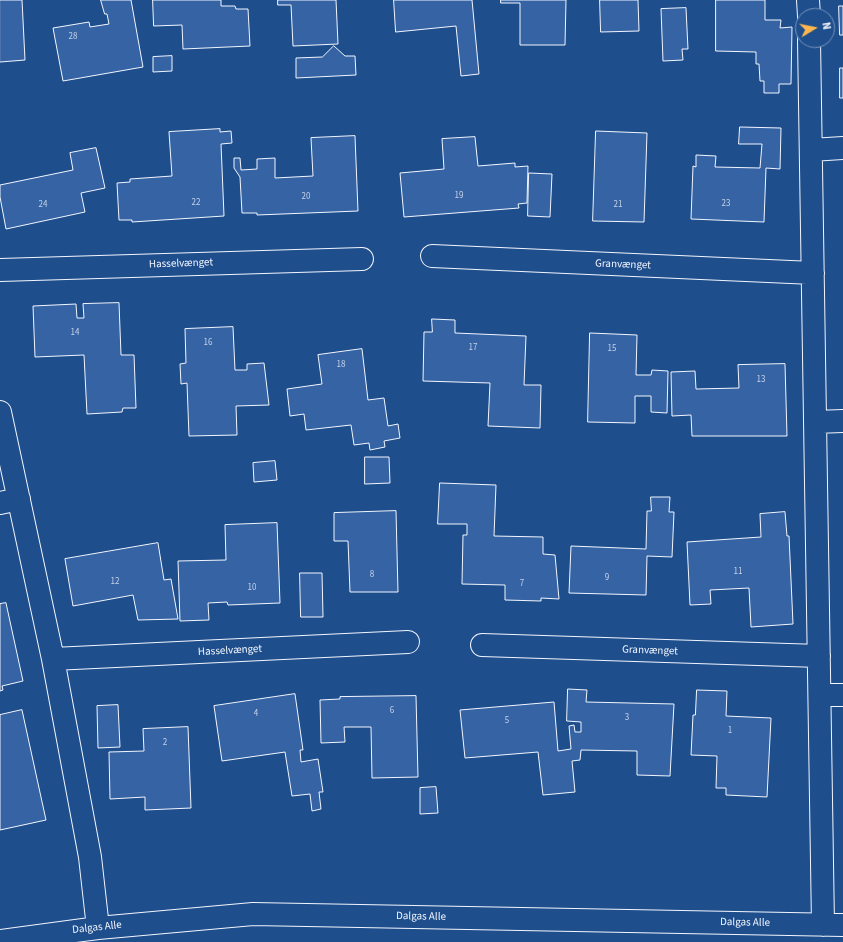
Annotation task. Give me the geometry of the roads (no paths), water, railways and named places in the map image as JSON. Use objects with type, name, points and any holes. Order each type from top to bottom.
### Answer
[{"type":"street","points":[[809,48],[820,695],[833,925]]},
{"type":"street","points":[[811,150],[843,148]]},
{"type":"street","name":"Granvænget","points":[[432,256],[813,273]]},
{"type":"street","name":"Hasselvænget","points":[[0,270],[362,258]]},
{"type":"street","points":[[0,412],[9,501],[53,659],[90,857],[98,928]]},
{"type":"street","points":[[815,422],[843,421]]},
{"type":"street","name":"Hasselvænget","points":[[53,659],[408,642]]},
{"type":"street","name":"Granvænget","points":[[482,645],[819,656]]},
{"type":"street","points":[[820,695],[843,695]]},
{"type":"street","name":"Dalgas Alle","points":[[0,941],[98,928],[253,914],[833,925]]}]
